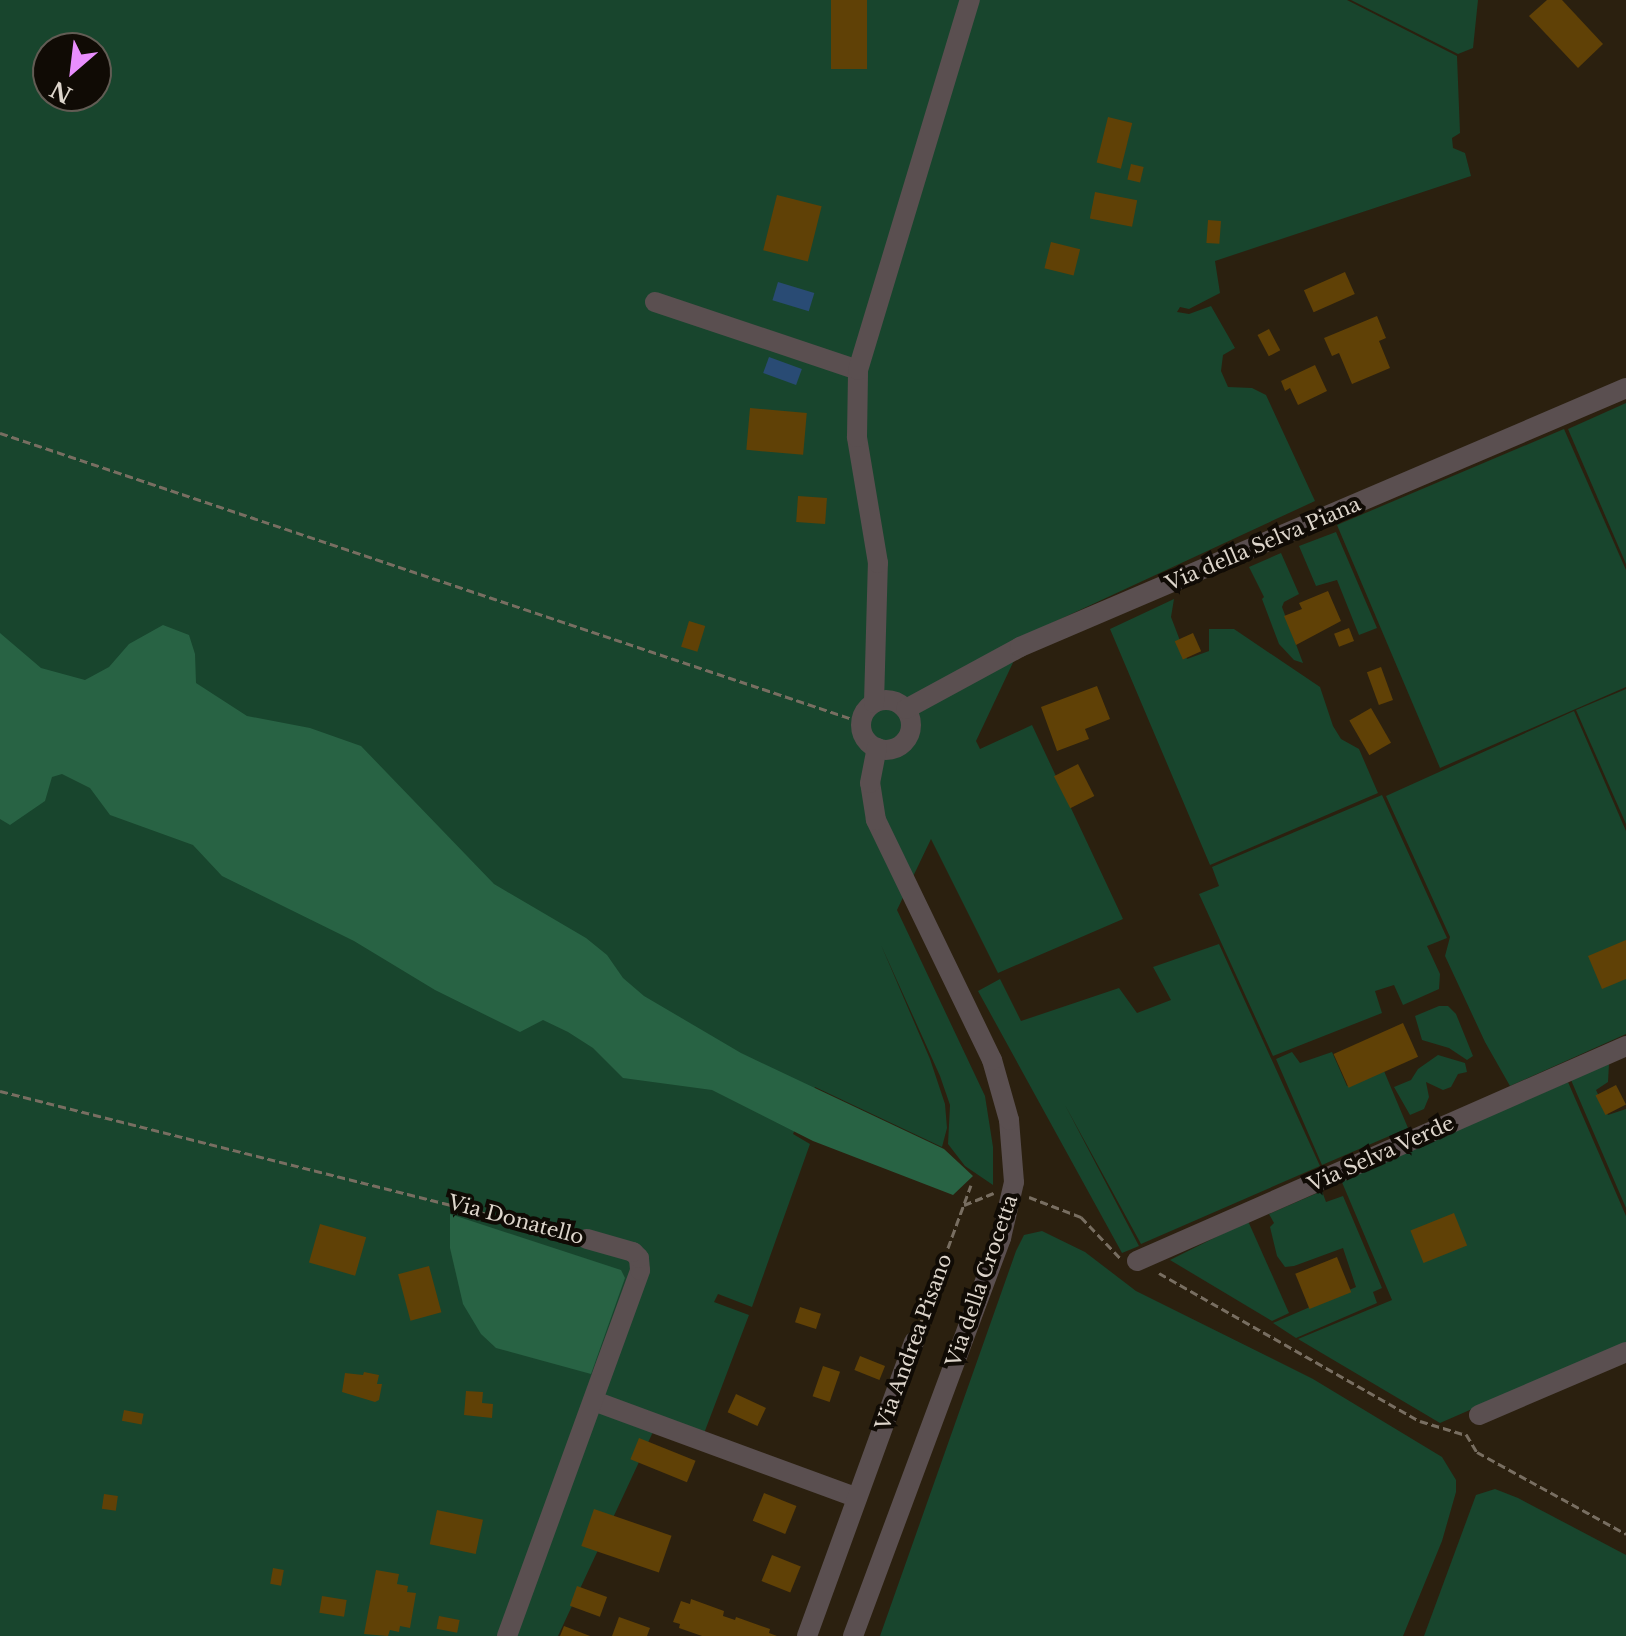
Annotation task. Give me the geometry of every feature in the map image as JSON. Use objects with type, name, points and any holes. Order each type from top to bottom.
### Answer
[{"type":"street","points":[[874,703],[891,700],[906,709],[911,724],[907,739],[893,749],[877,748],[865,738],[861,722],[874,703],[878,563],[857,437],[858,370],[970,0]]},
{"type":"street","points":[[655,302],[858,370]]},
{"type":"street","name":"Via della Selva Piana","points":[[906,709],[1020,647],[1626,388]]},
{"type":"street","name":"Via della Crocetta","points":[[853,1636],[1001,1238],[1013,1194],[1012,1145],[1000,1083],[876,820],[870,783],[877,748]]},
{"type":"street","name":"Via Selva Verde","points":[[1137,1261],[1626,1046]]},
{"type":"street","name":"Via Donatello","points":[[507,1636],[641,1264],[639,1258],[626,1248],[587,1239]]},
{"type":"street","name":"Via Andrea Pisano","points":[[807,1636],[914,1342]]},
{"type":"street","points":[[1479,1415],[1626,1352]]},
{"type":"street","points":[[594,1401],[857,1498]]},
{"type":"path","points":[[0,433],[861,722]]},
{"type":"path","name":"Via Donatello","points":[[0,1091],[587,1239]]},
{"type":"path","name":"Via Andrea Pisano","points":[[914,1342],[971,1185]]},
{"type":"path","points":[[964,1205],[990,1193],[1013,1194],[1036,1198],[1075,1213],[1119,1258],[1137,1261],[1420,1421],[1466,1435],[1477,1452],[1626,1534]]},
{"type":"path","points":[[1466,1435],[1479,1415]]},
{"type":"green space","points":[[0,0],[1347,0],[1457,56],[1460,133],[1452,138],[1453,148],[1465,153],[1471,176],[1215,261],[1220,293],[1189,309],[1180,307],[1177,312],[1189,314],[1211,306],[1235,348],[1223,355],[1221,371],[1228,387],[1252,388],[1266,395],[1315,501],[1026,635],[976,741],[980,749],[1032,725],[1123,919],[998,973],[931,839],[897,910],[985,1096],[993,1147],[993,1185],[965,1166],[948,1144],[950,1105],[881,945],[930,1059],[945,1104],[947,1128],[942,1147],[815,1087],[793,1134],[810,1144],[752,1307],[718,1294],[714,1302],[749,1315],[703,1436],[659,1419],[558,1636],[0,1636]]},
{"type":"green space","points":[[1351,0],[1478,0],[1473,48],[1458,54]]},
{"type":"green space","points":[[1626,403],[1626,564],[1568,429]]},
{"type":"green space","points":[[1564,429],[1626,570],[1626,687],[1440,768],[1337,525]]},
{"type":"green space","points":[[1336,532],[1377,628],[1359,635],[1337,580],[1316,586],[1299,546]]},
{"type":"green space","points":[[1281,553],[1299,594],[1284,602],[1282,607],[1303,663],[1294,660],[1279,644],[1262,599],[1264,597],[1249,567]]},
{"type":"green space","points":[[1174,599],[1171,617],[1187,659],[1209,651],[1209,629],[1234,629],[1320,687],[1333,726],[1341,739],[1359,749],[1378,793],[1210,865],[1110,629]]},
{"type":"green space","points":[[163,625],[189,635],[195,654],[196,683],[247,716],[310,728],[361,746],[494,884],[586,938],[607,955],[623,978],[644,996],[741,1053],[944,1149],[973,1176],[953,1195],[813,1141],[712,1090],[623,1078],[593,1048],[568,1032],[543,1020],[520,1032],[435,990],[354,941],[222,876],[193,845],[110,815],[90,788],[62,774],[52,777],[45,801],[10,825],[0,819],[0,633],[41,668],[85,680],[109,667],[129,644]]},
{"type":"green space","points":[[1626,689],[1626,824],[1576,710]]},
{"type":"green space","points":[[1574,711],[1626,831],[1626,1034],[1510,1086],[1485,1042],[1445,956],[1450,937],[1386,796]]},
{"type":"green space","points":[[1382,795],[1447,938],[1427,946],[1440,974],[1439,989],[1403,1005],[1394,985],[1375,991],[1382,1013],[1273,1056],[1199,894],[1219,886],[1212,867]]},
{"type":"green space","points":[[1219,944],[1320,1166],[1141,1244],[1065,1105],[1139,1246],[1122,1253],[978,991],[1000,979],[1021,1021],[1119,988],[1137,1013],[1171,1000],[1153,967]]},
{"type":"green space","points":[[1439,1006],[1448,1006],[1456,1014],[1473,1056],[1467,1060],[1449,1048],[1422,1040],[1415,1016]]},
{"type":"green space","points":[[1292,1052],[1300,1063],[1332,1052],[1347,1086],[1384,1071],[1408,1128],[1322,1165],[1276,1059]]},
{"type":"green space","points":[[1438,1055],[1465,1063],[1467,1072],[1458,1074],[1451,1087],[1443,1090],[1426,1082],[1429,1097],[1424,1109],[1410,1115],[1394,1087],[1411,1080],[1418,1069]]},
{"type":"green space","points":[[1609,1064],[1608,1082],[1596,1090],[1608,1115],[1626,1109],[1626,1208],[1571,1080]]},
{"type":"green space","points":[[1568,1082],[1626,1216],[1626,1342],[1440,1423],[1298,1339],[1392,1300],[1341,1180]]},
{"type":"green space","points":[[1322,1191],[1326,1202],[1343,1196],[1382,1288],[1373,1292],[1377,1303],[1296,1338],[1273,1323],[1356,1287],[1343,1248],[1294,1266],[1285,1267],[1277,1256],[1270,1227],[1274,1223],[1269,1214]]},
{"type":"green space","points":[[450,1214],[621,1270],[625,1278],[591,1374],[496,1348],[481,1334],[463,1304],[450,1248]]},
{"type":"green space","points":[[1248,1221],[1289,1313],[1272,1321],[1170,1260]]},
{"type":"green space","points":[[1042,1231],[1085,1252],[1136,1291],[1313,1379],[1442,1457],[1456,1480],[1456,1492],[1442,1541],[1403,1636],[880,1636],[1016,1251],[1024,1235]]},
{"type":"green space","points":[[1495,1489],[1626,1555],[1626,1636],[1424,1636],[1476,1495]]},
{"type":"water","points":[[778,282],[814,293],[809,311],[772,300]]},
{"type":"water","points":[[769,357],[802,369],[796,385],[763,373]]},
{"type":"building","points":[[831,0],[867,0],[867,69],[831,69]]},
{"type":"building","points":[[1547,0],[1562,0],[1603,44],[1578,68],[1529,16]]},
{"type":"building","points":[[1108,117],[1132,123],[1121,169],[1097,163]]},
{"type":"building","points":[[1131,164],[1144,167],[1140,183],[1127,180]]},
{"type":"building","points":[[1095,192],[1137,200],[1132,227],[1090,219]]},
{"type":"building","points":[[777,195],[822,206],[808,261],[763,250]]},
{"type":"building","points":[[1208,220],[1221,221],[1219,244],[1206,243]]},
{"type":"building","points":[[1051,242],[1080,249],[1074,275],[1044,268]]},
{"type":"building","points":[[1345,272],[1355,294],[1314,312],[1304,290]]},
{"type":"building","points":[[1377,316],[1386,338],[1379,341],[1390,368],[1352,384],[1339,353],[1332,356],[1324,338]]},
{"type":"building","points":[[1269,329],[1280,350],[1269,356],[1258,335]]},
{"type":"building","points":[[1315,365],[1327,391],[1298,405],[1290,388],[1285,391],[1281,381]]},
{"type":"building","points":[[750,408],[807,413],[803,455],[746,450]]},
{"type":"building","points":[[798,496],[827,498],[825,524],[796,522]]},
{"type":"building","points":[[1328,591],[1341,621],[1296,645],[1284,616],[1302,609],[1299,603]]},
{"type":"building","points":[[689,621],[705,626],[697,652],[681,647]]},
{"type":"building","points":[[1349,628],[1354,641],[1339,647],[1334,634]]},
{"type":"building","points":[[1193,633],[1201,651],[1183,659],[1175,641]]},
{"type":"building","points":[[1381,667],[1393,700],[1379,705],[1367,672]]},
{"type":"building","points":[[1097,686],[1110,719],[1085,729],[1089,739],[1057,751],[1041,707]]},
{"type":"building","points":[[1371,708],[1391,743],[1369,755],[1349,720]]},
{"type":"building","points":[[1078,764],[1094,796],[1070,808],[1054,776]]},
{"type":"building","points":[[1626,940],[1626,979],[1602,989],[1588,956]]},
{"type":"building","points":[[1403,1023],[1418,1057],[1349,1088],[1334,1054]]},
{"type":"building","points":[[1616,1085],[1626,1105],[1605,1115],[1596,1095]]},
{"type":"building","points":[[1454,1213],[1467,1245],[1424,1263],[1410,1231]]},
{"type":"building","points":[[320,1224],[366,1237],[355,1276],[309,1262]]},
{"type":"building","points":[[1337,1257],[1351,1292],[1310,1309],[1295,1274]]},
{"type":"building","points":[[429,1266],[441,1312],[411,1321],[398,1274]]},
{"type":"building","points":[[800,1307],[821,1314],[816,1329],[795,1322]]},
{"type":"building","points":[[860,1356],[885,1366],[879,1380],[854,1370]]},
{"type":"building","points":[[823,1366],[840,1372],[830,1402],[813,1396]]},
{"type":"building","points":[[364,1372],[379,1375],[377,1384],[382,1384],[379,1400],[375,1402],[342,1392],[345,1373],[363,1375]]},
{"type":"building","points":[[466,1391],[483,1392],[482,1403],[493,1404],[492,1418],[464,1415]]},
{"type":"building","points":[[736,1394],[766,1408],[757,1426],[728,1412]]},
{"type":"building","points":[[124,1410],[144,1414],[142,1425],[122,1421]]},
{"type":"building","points":[[639,1438],[696,1461],[687,1482],[630,1459]]},
{"type":"building","points":[[764,1493],[796,1506],[785,1534],[753,1521]]},
{"type":"building","points":[[104,1494],[118,1496],[116,1511],[102,1509]]},
{"type":"building","points":[[594,1509],[672,1536],[659,1573],[581,1546]]},
{"type":"building","points":[[437,1510],[483,1520],[476,1554],[430,1544]]},
{"type":"building","points":[[772,1555],[801,1567],[790,1593],[762,1581]]},
{"type":"building","points":[[273,1568],[284,1570],[281,1586],[270,1584]]},
{"type":"building","points":[[376,1570],[399,1574],[397,1584],[408,1586],[407,1592],[416,1593],[410,1628],[400,1626],[399,1632],[390,1630],[388,1636],[364,1634]]},
{"type":"building","points":[[577,1586],[607,1597],[600,1617],[570,1606]]},
{"type":"building","points":[[322,1596],[347,1600],[344,1617],[319,1613]]},
{"type":"building","points":[[691,1599],[724,1611],[723,1616],[735,1620],[736,1617],[770,1629],[769,1633],[777,1636],[702,1636],[679,1628],[680,1624],[673,1622],[681,1601],[690,1604]]},
{"type":"building","points":[[439,1616],[460,1620],[457,1633],[437,1629]]},
{"type":"building","points":[[619,1617],[650,1628],[647,1636],[612,1636]]},
{"type":"building","points":[[564,1626],[590,1636],[560,1636]]}]
